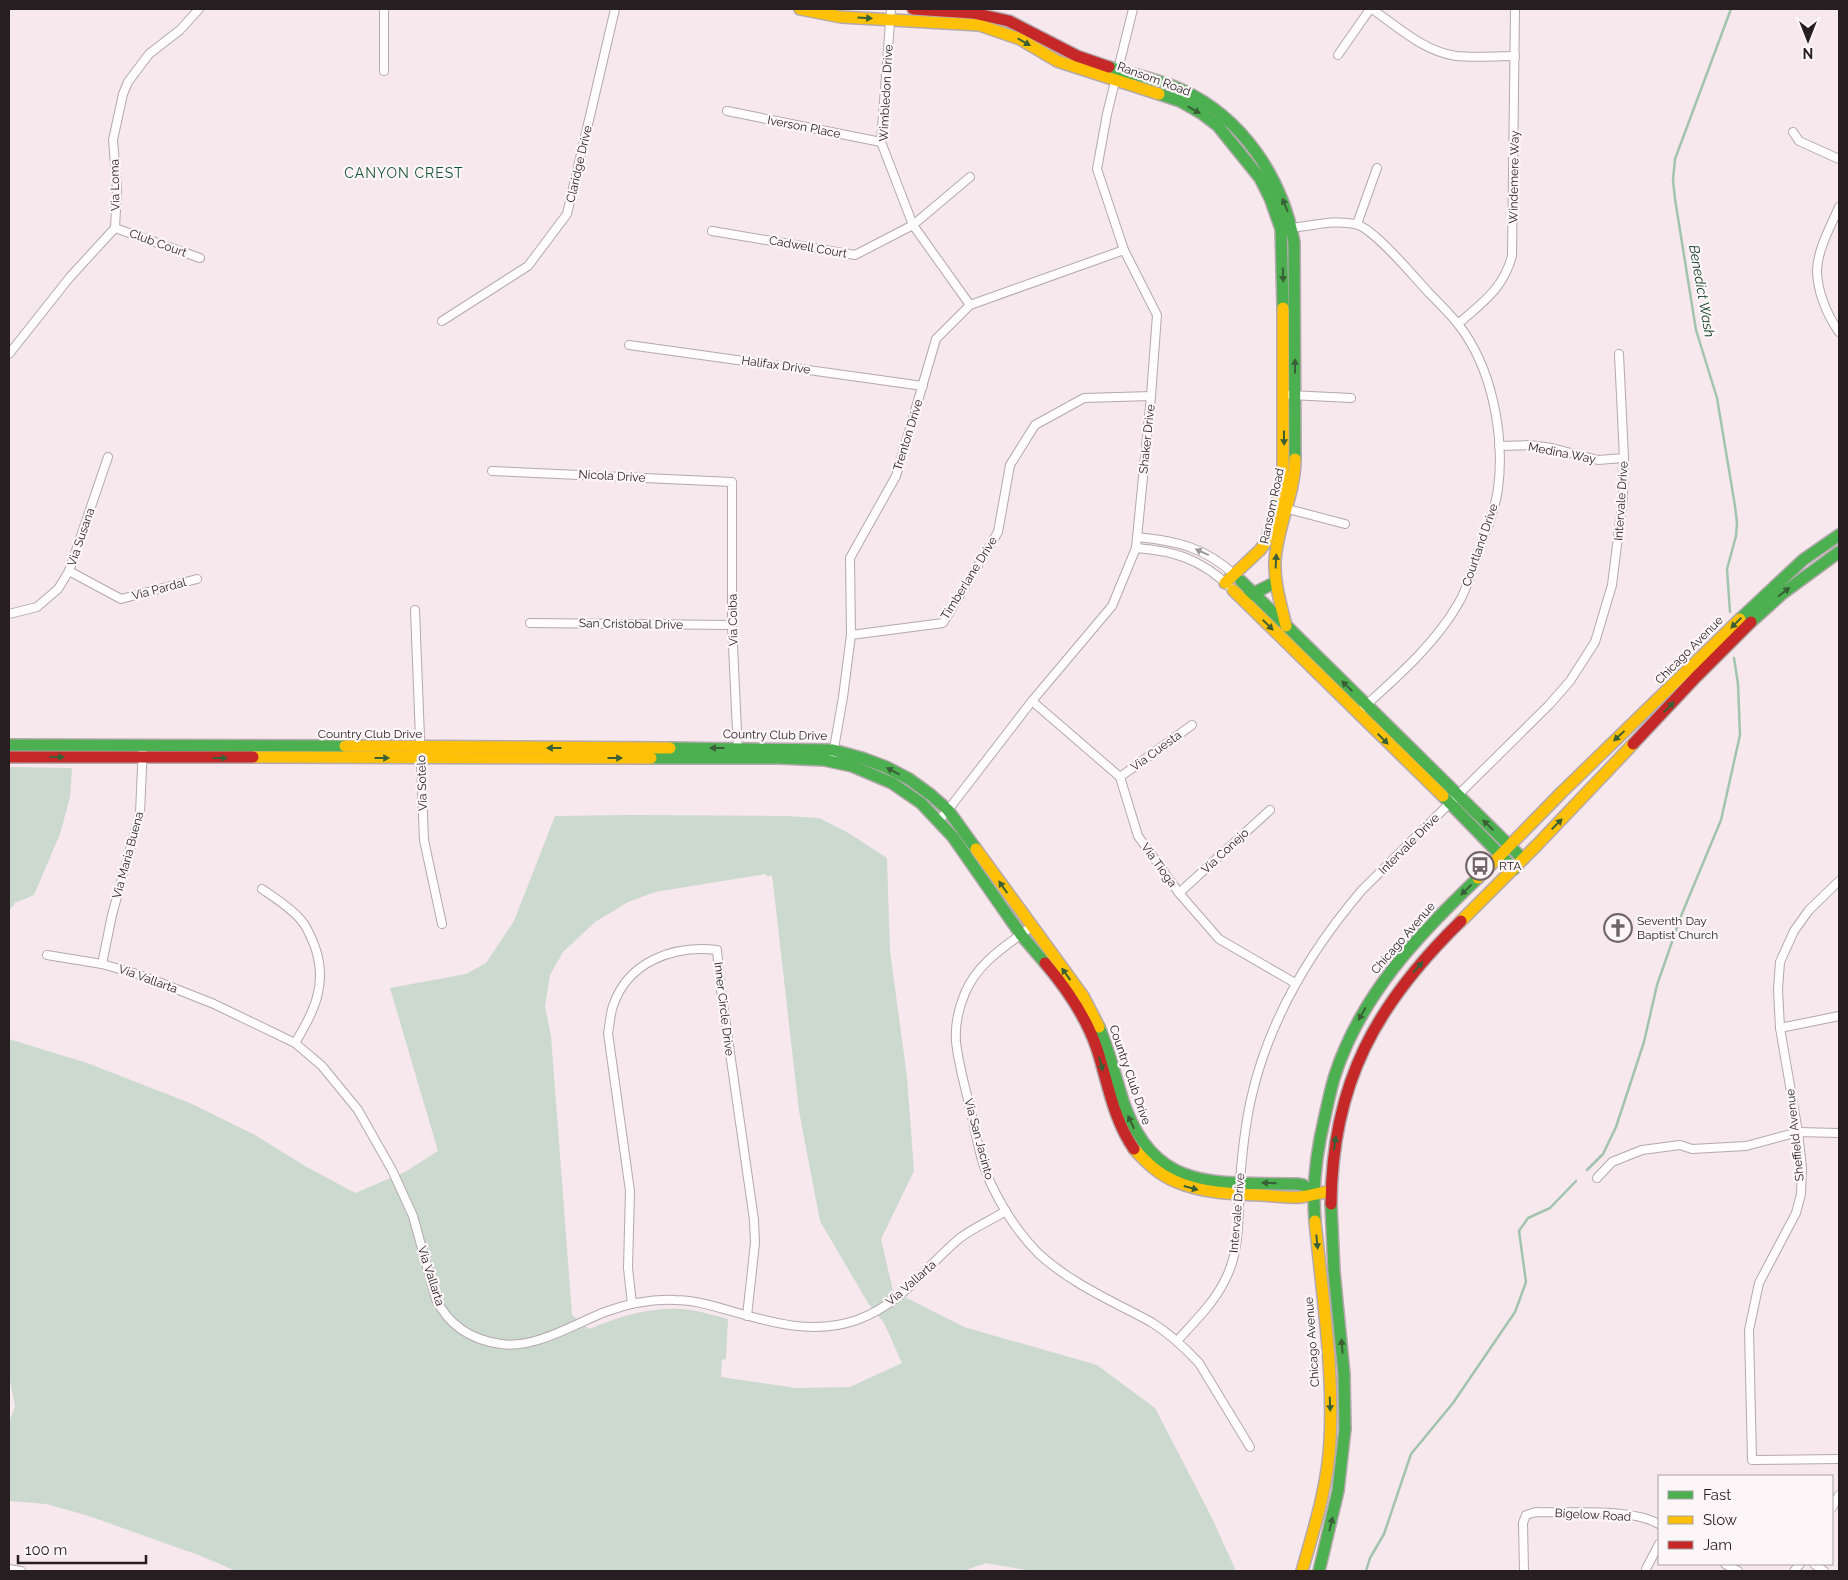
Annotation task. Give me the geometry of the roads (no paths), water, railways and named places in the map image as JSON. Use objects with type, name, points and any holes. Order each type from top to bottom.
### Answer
[{"type":"street","name":"Via Loma","points":[[9,354],[70,277],[115,228],[117,189],[113,140],[123,94],[128,82],[149,54],[180,30],[200,9]]},
{"type":"street","points":[[384,9],[384,71]]},
{"type":"street","name":"Claridge Drive","points":[[442,321],[528,266],[567,214],[615,9]]},
{"type":"street","name":"Ransom Road","points":[[800,9],[841,17],[891,15],[979,26],[1005,32],[1065,64],[1117,75]]},
{"type":"street","name":"Ransom Road","points":[[913,9],[980,14],[1008,21],[1062,50],[1180,102],[1201,113],[1218,126],[1260,178],[1287,228],[1283,269],[1289,395],[1275,564],[1276,582],[1286,626]]},
{"type":"street","name":"Shaker Drive","points":[[939,820],[1032,701],[1112,606],[1136,548],[1157,315],[1124,250],[1098,168],[1107,114],[1133,9]]},
{"type":"street","points":[[1338,55],[1371,9],[1420,43],[1440,51],[1456,56],[1515,56]]},
{"type":"street","name":"Windemere Way","points":[[1458,324],[1501,284],[1512,256],[1515,9]]},
{"type":"street","name":"Wimbledon Drive","points":[[891,15],[880,142],[913,225],[970,304]]},
{"type":"street","name":"Iverson Place","points":[[727,111],[880,142]]},
{"type":"street","points":[[1793,132],[1799,141],[1839,159]]},
{"type":"street","points":[[1287,228],[1323,223],[1357,224],[1377,168]]},
{"type":"street","name":"Cadwell Court","points":[[712,231],[855,255],[913,225],[970,178]]},
{"type":"street","points":[[1839,207],[1822,247],[1817,269],[1821,295],[1832,322],[1839,332]]},
{"type":"street","name":"Courtland Drive","points":[[1357,224],[1378,238],[1389,249],[1458,324],[1471,344],[1488,382],[1495,410],[1499,446],[1498,490],[1492,517],[1459,603],[1409,666],[1362,710]]},
{"type":"street","name":"Club Court","points":[[115,228],[200,258]]},
{"type":"street","name":"Trenton Drive","points":[[832,755],[843,697],[851,635],[850,558],[896,476],[936,339],[970,304],[1124,250]]},
{"type":"street","name":"Halifax Drive","points":[[629,345],[923,386]]},
{"type":"street","name":"Intervale Drive","points":[[1177,1341],[1216,1295],[1230,1268],[1237,1238],[1243,1142],[1251,1098],[1262,1059],[1295,983],[1335,922],[1362,890],[1549,705],[1570,681],[1595,642],[1612,585],[1623,497],[1624,458],[1619,354]]},
{"type":"street","points":[[1289,395],[1351,398]]},
{"type":"street","name":"Timberlane Drive","points":[[851,635],[943,623],[998,532],[1010,465],[1035,425],[1084,398],[1151,396]]},
{"type":"street","name":"Medina Way","points":[[1499,446],[1530,445],[1598,460],[1624,458]]},
{"type":"street","name":"Via Susana","points":[[9,614],[36,607],[58,589],[69,571],[108,457]]},
{"type":"street","name":"Nicola Drive","points":[[492,471],[732,482]]},
{"type":"street","name":"Via Coiba","points":[[732,482],[732,625],[738,753]]},
{"type":"street","points":[[1281,508],[1345,524]]},
{"type":"street","name":"Ransom Road","points":[[1233,590],[1237,577],[1266,542],[1281,508]]},
{"type":"street","name":"Chicago Avenue","points":[[1302,1571],[1321,1496],[1330,1442],[1328,1368],[1316,1230],[1315,1193],[1321,1128],[1335,1075],[1359,1019],[1377,989],[1403,955],[1561,793],[1767,593],[1803,560],[1839,535]]},
{"type":"street","points":[[1137,537],[1184,545],[1214,557],[1286,626],[1362,710]]},
{"type":"street","points":[[1136,548],[1182,556],[1196,561],[1209,569],[1454,798],[1523,859]]},
{"type":"street","name":"Chicago Avenue","points":[[1319,1571],[1340,1485],[1345,1446],[1346,1406],[1331,1230],[1330,1191],[1336,1134],[1349,1084],[1372,1032],[1389,1004],[1413,971],[1514,870],[1714,659],[1777,598],[1839,552]]},
{"type":"street","name":"Via Pardal","points":[[69,571],[121,599],[197,579]]},
{"type":"street","points":[[1233,590],[1253,594],[1276,582]]},
{"type":"street","name":"Via Sotelo","points":[[415,610],[424,840],[442,924]]},
{"type":"street","name":"San Cristobal Drive","points":[[530,623],[732,625]]},
{"type":"street","points":[[1032,701],[1120,777]]},
{"type":"street","name":"Via Cuesta","points":[[1120,777],[1192,724]]},
{"type":"street","name":"Country Club Drive","points":[[9,746],[143,746],[421,753]]},
{"type":"street","name":"Via Maria Buena","points":[[102,964],[116,897],[140,812],[143,746]]},
{"type":"street","name":"Country Club Drive","points":[[9,757],[142,758],[421,753],[738,753],[786,748],[832,755],[886,767],[909,779],[948,810],[1082,996],[1097,1021],[1123,1102],[1138,1136],[1159,1160],[1175,1171],[1193,1177],[1240,1182],[1297,1184],[1303,1185],[1315,1193]]},
{"type":"street","name":"Country Club Drive","points":[[832,755],[900,787],[939,820],[960,846],[1021,934],[1048,966],[1085,1020],[1093,1036],[1113,1107],[1122,1129],[1135,1151],[1161,1174],[1184,1186],[1208,1192],[1300,1197],[1330,1191]]},
{"type":"street","name":"Via Tioga","points":[[1120,777],[1138,836],[1179,893],[1219,939],[1295,983]]},
{"type":"street","points":[[1454,798],[1514,870]]},
{"type":"street","name":"Via Conejo","points":[[1179,893],[1270,810]]},
{"type":"street","name":"Sheffield Avenue","points":[[1839,881],[1809,910],[1794,931],[1780,962],[1778,989],[1780,1028],[1798,1132],[1802,1168],[1801,1194],[1793,1219],[1759,1283],[1749,1330],[1752,1460],[1839,1459]]},
{"type":"street","points":[[262,888],[302,921],[310,933],[319,957],[321,970],[317,1000],[311,1016],[295,1043]]},
{"type":"street","name":"Via San Jacinto","points":[[1031,927],[991,957],[976,974],[965,993],[958,1013],[956,1040],[982,1157],[990,1182],[1021,1234],[1063,1274],[1165,1330],[1199,1363],[1250,1447]]},
{"type":"street","name":"Inner Circle Drive","points":[[632,1304],[628,1268],[630,1192],[608,1033],[612,1007],[618,993],[644,963],[669,953],[699,948],[717,950],[720,983],[754,1220],[755,1243],[747,1316]]},
{"type":"street","name":"Via Vallarta","points":[[47,956],[102,964],[137,974],[214,1004],[295,1043],[322,1066],[358,1110],[392,1170],[413,1216],[437,1302],[442,1311],[466,1333],[480,1340],[511,1345],[534,1342],[606,1312],[632,1304],[676,1300],[706,1304],[784,1325],[806,1327],[843,1324],[891,1303],[961,1238],[1006,1211]]},
{"type":"street","points":[[1780,1028],[1839,1016]]},
{"type":"street","points":[[1597,1178],[1612,1162],[1642,1150],[1680,1145],[1692,1149],[1746,1146],[1798,1132],[1839,1133]]},
{"type":"street","points":[[1833,1506],[1839,1495]]},
{"type":"street","name":"Bigelow Road","points":[[1524,1571],[1523,1523],[1526,1515],[1536,1512],[1620,1514],[1640,1517],[1658,1524]]},
{"type":"street","points":[[1646,1568],[1658,1546]]},
{"type":"street","points":[[9,1568],[21,1571]]},
{"type":"waterway","name":"Benedict Wash","points":[[1730,612],[1727,569],[1736,536],[1735,506],[1717,398],[1696,330],[1673,180],[1675,159],[1731,9]]},
{"type":"waterway","points":[[1587,1170],[1603,1154],[1616,1127],[1644,1042],[1657,985],[1681,916],[1721,820],[1740,735],[1738,684],[1734,658]]},
{"type":"waterway","points":[[1366,1571],[1370,1558],[1384,1534],[1411,1454],[1453,1403],[1515,1312],[1526,1282],[1519,1231],[1528,1218],[1550,1208],[1576,1181]]},
{"type":"place","name":"RTA","points":[[1480,866]]},
{"type":"place","name":"Seventh Day Baptist Church","points":[[1618,928]]},
{"type":"district","name":"CANYON CREST","points":[[404,173]]}]
